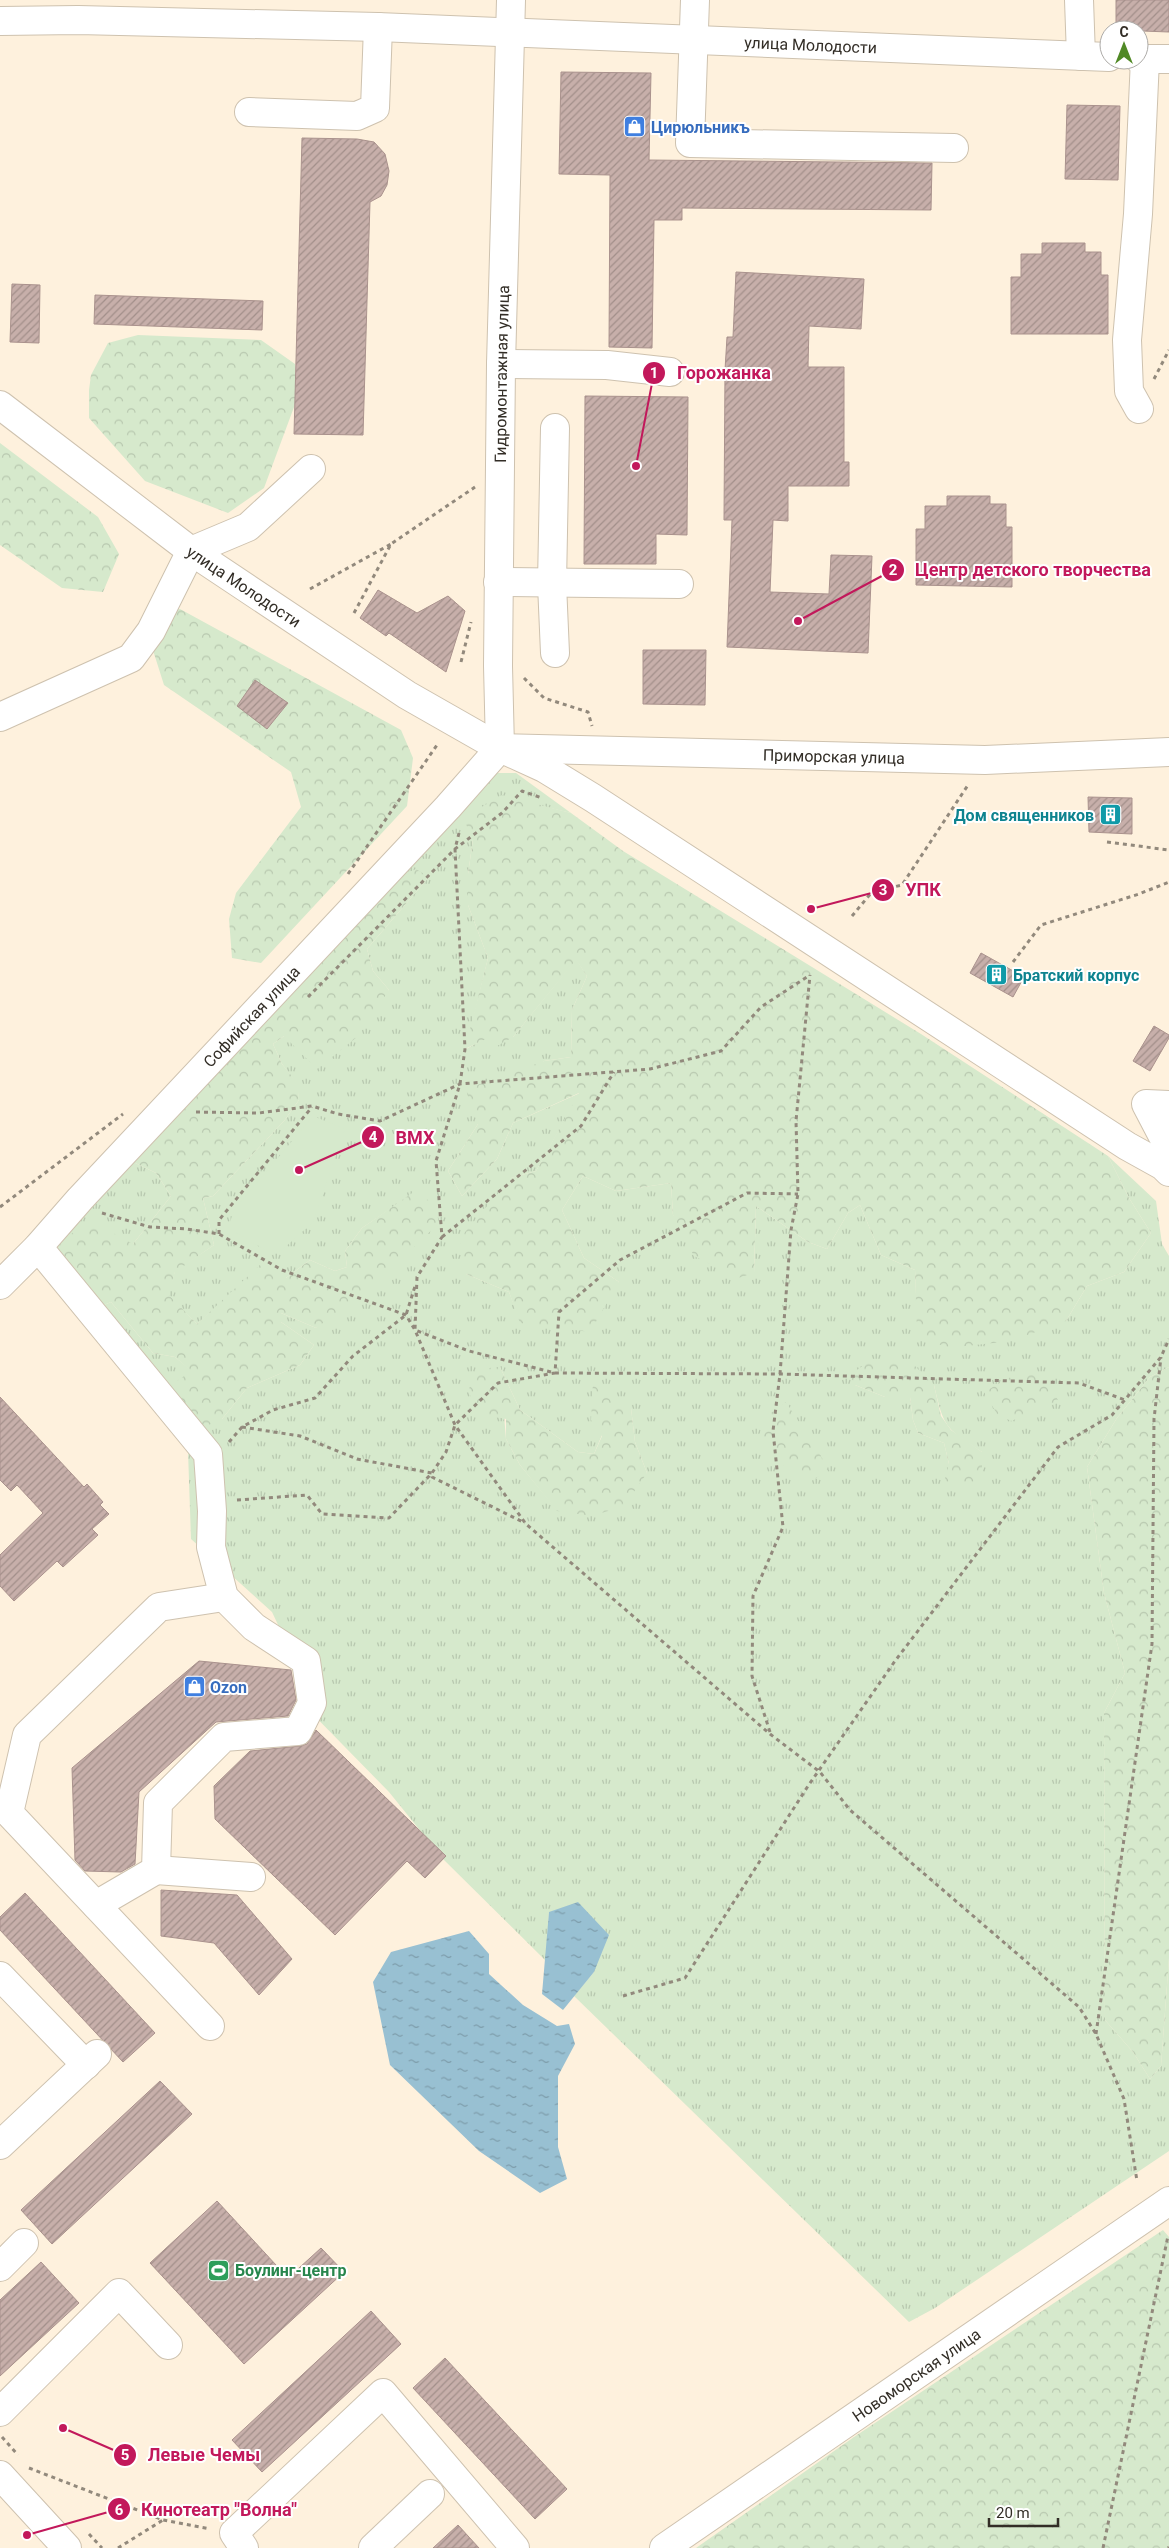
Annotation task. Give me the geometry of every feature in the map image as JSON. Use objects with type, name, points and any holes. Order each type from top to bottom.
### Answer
[{"type":"street","name":"Гидромонтажная улица","points":[[500,748],[498,582],[501,364],[512,31],[511,0]]},
{"type":"street","points":[[695,0],[690,143],[954,148]]},
{"type":"street","points":[[1079,0],[1081,56]]},
{"type":"street","name":"улица Молодости","points":[[0,21],[77,10],[490,33],[512,31],[1099,57]]},
{"type":"street","points":[[249,112],[358,116],[374,108],[378,27]]},
{"type":"street","points":[[1139,409],[1129,391],[1127,340],[1151,59]]},
{"type":"street","points":[[501,364],[607,365],[670,372]]},
{"type":"street","name":"улица Молодости","points":[[0,405],[191,551],[407,694],[500,748],[544,768],[593,798],[1127,1146],[1168,1164]]},
{"type":"street","points":[[555,428],[552,584],[555,653]]},
{"type":"street","points":[[0,717],[131,658],[151,631],[191,551],[248,527],[311,469]]},
{"type":"street","points":[[498,582],[679,584]]},
{"type":"street","name":"Приморская улица","points":[[500,748],[985,760],[1169,752]]},
{"type":"street","name":"Софийская улица","points":[[0,1285],[38,1247],[87,1192],[442,814],[500,748]]},
{"type":"street","points":[[1168,1164],[1146,1104],[1169,1105]]},
{"type":"street","points":[[38,1247],[208,1454],[212,1511],[211,1547],[224,1597],[254,1627],[306,1661],[312,1703],[298,1731],[224,1737],[158,1803],[156,1870]]},
{"type":"street","points":[[210,2026],[9,1813],[27,1735],[159,1607],[224,1597]]},
{"type":"street","points":[[96,1905],[156,1870],[251,1877]]},
{"type":"street","points":[[0,1976],[91,2060],[0,2145]]},
{"type":"street","name":"Новоморская улица","points":[[664,2548],[1169,2201]]},
{"type":"street","points":[[0,2267],[24,2243]]},
{"type":"street","points":[[0,2412],[119,2293],[168,2345]]},
{"type":"street","points":[[239,2541],[384,2393],[515,2548]]},
{"type":"street","points":[[0,2475],[67,2548]]},
{"type":"street","points":[[372,2548],[430,2494]]},
{"type":"path","points":[[310,590],[391,544],[481,482]]},
{"type":"path","points":[[354,613],[391,544]]},
{"type":"path","points":[[343,881],[437,745]]},
{"type":"path","points":[[852,916],[872,892],[902,885],[985,760]]},
{"type":"path","points":[[307,998],[455,849],[502,813],[522,791],[550,801]]},
{"type":"path","points":[[442,1237],[436,1161],[460,1084],[465,1049],[455,849],[461,826]]},
{"type":"path","points":[[1107,842],[1169,850]]},
{"type":"path","points":[[1012,962],[1041,926],[1139,894],[1169,882]]},
{"type":"path","points":[[198,1105],[192,1112],[259,1112],[312,1106],[338,1114],[380,1121],[460,1084],[650,1069],[721,1051],[761,1007],[810,975],[796,1121],[798,1194],[791,1230],[780,1374],[773,1431],[783,1528],[753,1596],[752,1676],[770,1734]]},
{"type":"path","points":[[223,1448],[242,1427],[273,1410],[315,1398],[354,1356],[406,1315],[417,1277],[442,1237],[581,1126],[615,1071]]},
{"type":"path","points":[[219,1234],[219,1220],[312,1106]]},
{"type":"path","points":[[0,1206],[128,1110]]},
{"type":"path","points":[[555,1374],[559,1312],[620,1260],[747,1193],[798,1194]]},
{"type":"path","points":[[105,1206],[99,1212],[150,1227],[187,1229],[219,1234],[282,1270],[406,1315],[415,1330],[455,1425],[526,1524],[770,1734],[820,1772],[850,1810],[1079,2007],[1096,2034],[1124,2099],[1137,2181]]},
{"type":"path","points":[[415,1330],[417,1277]]},
{"type":"path","points":[[415,1330],[469,1351],[555,1374]]},
{"type":"path","points":[[623,1996],[685,1978],[803,1794],[895,1661],[1058,1447],[1112,1416],[1161,1356],[1169,1339]]},
{"type":"path","points":[[1096,2034],[1152,1644],[1154,1418],[1161,1356]]},
{"type":"path","points":[[235,1500],[307,1495],[322,1514],[389,1518],[432,1473],[446,1452],[455,1425],[498,1384],[555,1374],[780,1374],[1079,1383],[1125,1400]]},
{"type":"path","points":[[242,1427],[300,1436],[357,1458],[432,1473]]},
{"type":"path","points":[[432,1473],[432,1477],[526,1524]]},
{"type":"path","points":[[1104,2548],[1168,2236]]},
{"type":"path","points":[[29,2468],[163,2520],[239,2541]]},
{"type":"path","points":[[118,2548],[163,2520]]},
{"type":"green space","points":[[138,335],[261,340],[295,364],[297,399],[264,488],[228,513],[145,481],[89,418],[91,375],[108,343]]},
{"type":"green space","points":[[0,443],[98,517],[119,554],[103,592],[62,588],[0,545]]},
{"type":"green space","points":[[180,609],[401,730],[413,758],[407,806],[261,963],[232,958],[229,919],[236,893],[301,807],[291,772],[164,685],[151,644],[162,611]]},
{"type":"green space","points":[[493,773],[516,773],[571,813],[538,805],[473,839],[468,874],[468,905],[488,958],[466,1049],[488,1037],[513,1037],[576,959],[587,976],[572,1010],[571,1057],[544,1061],[478,1124],[448,1171],[462,1196],[497,1159],[513,1123],[580,1093],[536,1171],[511,1178],[466,1274],[509,1292],[521,1323],[619,1282],[584,1258],[562,1210],[583,1176],[616,1191],[671,1183],[673,1215],[754,1273],[756,1206],[808,1242],[827,1249],[848,1213],[860,1205],[881,1255],[915,1270],[916,1294],[1066,1321],[1087,1286],[1124,1272],[1151,1233],[1129,1198],[1108,1156],[1156,1201],[1162,1244],[1169,1256],[1169,1367],[1150,1377],[1117,1418],[1087,1467],[1104,1593],[1125,1673],[1104,1713],[1105,2020],[1133,2052],[1150,2079],[1161,2066],[1169,1958],[1169,2151],[935,2308],[909,2322],[574,1996],[594,1972],[549,1912],[546,1961],[444,1860],[389,1792],[297,1698],[311,1666],[289,1648],[272,1612],[191,1539],[188,1451],[85,1313],[111,1302],[153,1353],[175,1357],[192,1371],[222,1419],[247,1388],[300,1365],[314,1345],[281,1322],[281,1313],[316,1328],[415,1192],[362,1228],[345,1251],[347,1267],[335,1271],[310,1260],[286,1278],[222,1302],[197,1324],[168,1295],[175,1271],[214,1245],[203,1198],[213,1196],[284,1121],[299,1100],[297,1084],[282,1064],[273,1044],[284,1036],[389,990],[373,971],[367,949],[429,877],[398,877]],"holes":[[[500,1367],[520,1410],[578,1452],[594,1454],[602,1435],[631,1408],[635,1442],[647,1473],[557,1510],[520,1465],[506,1439]],[[855,1385],[934,1385],[941,1411],[948,1426],[961,1438],[982,1452],[949,1464],[944,1443],[918,1433],[913,1420],[910,1397],[885,1397]]]},
{"type":"green space","points":[[502,795],[571,813],[623,851],[921,1034],[1108,1156],[1129,1198],[1151,1233],[1124,1272],[1087,1286],[1066,1321],[1011,1341],[948,1348],[917,1335],[915,1270],[881,1255],[860,1205],[848,1213],[827,1249],[808,1242],[756,1206],[754,1273],[738,1278],[694,1256],[673,1215],[671,1183],[616,1191],[583,1176],[562,1210],[584,1258],[619,1282],[590,1332],[520,1323],[509,1292],[466,1274],[460,1238],[511,1178],[536,1171],[579,1093],[513,1123],[497,1159],[462,1196],[448,1171],[478,1124],[466,1089],[544,1061],[571,1057],[572,1010],[587,976],[576,960],[513,1037],[497,1046],[488,1038],[465,1049],[488,958],[468,905],[468,874],[473,839],[463,818]]},
{"type":"green space","points":[[416,869],[429,877],[367,949],[373,971],[389,990],[357,1037],[317,1069],[284,1036],[273,1044],[282,1064],[298,1084],[299,1100],[284,1121],[213,1196],[203,1198],[214,1245],[175,1272],[169,1295],[197,1324],[262,1263],[286,1278],[310,1260],[335,1271],[347,1267],[345,1251],[362,1228],[415,1191],[435,1205],[439,1223],[369,1290],[316,1328],[281,1313],[281,1322],[314,1345],[300,1365],[247,1388],[222,1419],[195,1431],[175,1407],[177,1381],[191,1371],[175,1357],[153,1353],[111,1302],[85,1313],[49,1257],[65,1237],[93,1222],[133,1244],[171,1196],[156,1173],[123,1157],[398,877]]},
{"type":"green space","points":[[313,1116],[345,1129],[313,1222],[282,1250],[272,1254],[228,1228],[234,1210]]},
{"type":"green space","points":[[123,1157],[156,1173],[171,1196],[133,1244],[49,1257],[65,1226]]},
{"type":"green space","points":[[871,1360],[911,1362],[934,1385],[941,1416],[951,1430],[982,1452],[982,1477],[966,1487],[943,1486],[949,1464],[944,1443],[918,1433],[913,1420],[910,1397],[885,1397],[855,1385],[850,1375]]},
{"type":"green space","points":[[500,1367],[520,1410],[578,1452],[594,1454],[602,1436],[591,1420],[593,1382],[631,1408],[635,1442],[647,1473],[624,1506],[592,1516],[557,1511],[520,1465],[506,1439],[506,1419],[480,1414],[468,1391],[478,1369]]},
{"type":"green space","points":[[1169,1367],[1169,1958],[1161,2066],[1150,2079],[1133,2052],[1105,2020],[1104,1713],[1125,1673],[1104,1593],[1087,1467],[1117,1418],[1150,1377]]},
{"type":"green space","points":[[1020,1372],[1044,1375],[1059,1402],[1011,1421],[997,1414],[984,1392]]},
{"type":"green space","points":[[786,1402],[829,1469],[810,1482],[783,1465],[758,1440],[764,1418]]},
{"type":"green space","points":[[1163,2230],[1169,2237],[1169,2548],[696,2548],[854,2437]]},
{"type":"water","points":[[578,1902],[609,1935],[594,1972],[563,2010],[542,1994],[549,1912]]},
{"type":"water","points":[[469,1931],[489,1954],[489,1974],[523,2005],[557,2026],[569,2024],[575,2044],[558,2076],[558,2147],[567,2179],[540,2193],[479,2151],[390,2065],[373,1982],[391,1952]]},
{"type":"building","points":[[1116,0],[1169,0],[1169,32],[1149,31],[1149,20],[1116,20]]},
{"type":"building","points":[[561,72],[651,73],[649,160],[932,163],[931,210],[682,208],[682,220],[654,220],[652,348],[609,347],[610,175],[559,174]]},
{"type":"building","points":[[1067,105],[1120,106],[1118,180],[1065,179]]},
{"type":"building","points":[[302,138],[357,139],[374,142],[385,154],[389,171],[387,185],[381,196],[370,202],[363,435],[294,434]]},
{"type":"building","points":[[1042,243],[1085,243],[1085,252],[1101,252],[1101,275],[1108,275],[1108,334],[1011,334],[1011,277],[1021,277],[1021,254],[1042,254]]},
{"type":"building","points":[[736,272],[864,279],[861,329],[809,326],[808,367],[844,367],[844,462],[849,462],[849,486],[788,486],[788,521],[773,520],[770,592],[829,594],[831,555],[872,556],[868,653],[727,647],[732,520],[724,520],[725,370],[727,337],[733,337]]},
{"type":"building","points":[[12,284],[40,285],[39,343],[10,342]]},
{"type":"building","points":[[95,295],[263,301],[262,330],[94,324]]},
{"type":"building","points":[[585,396],[688,397],[687,535],[656,534],[656,564],[584,564]]},
{"type":"building","points":[[947,496],[990,496],[990,504],[1006,504],[1006,527],[1012,527],[1012,587],[916,585],[916,529],[925,529],[925,506],[947,506]]},
{"type":"building","points":[[378,590],[417,613],[448,596],[465,611],[446,672],[389,633],[386,636],[360,618]]},
{"type":"building","points":[[643,650],[706,650],[705,705],[643,704]]},
{"type":"building","points":[[255,680],[288,703],[267,729],[237,706]]},
{"type":"building","name":"Дом священников","points":[[1088,797],[1132,798],[1132,834],[1089,832]]},
{"type":"building","name":"Братский корпус","points":[[981,953],[1024,977],[1013,997],[970,973]]},
{"type":"building","points":[[1154,1026],[1169,1035],[1169,1038],[1150,1071],[1133,1061]]},
{"type":"building","points":[[0,1397],[84,1487],[87,1484],[103,1502],[100,1505],[109,1514],[92,1529],[98,1535],[63,1567],[57,1561],[14,1601],[0,1586],[0,1555],[43,1513],[17,1485],[11,1491],[0,1480]]},
{"type":"building","points":[[199,1661],[291,1670],[296,1700],[288,1716],[216,1722],[139,1792],[135,1864],[121,1872],[85,1871],[75,1860],[72,1768]]},
{"type":"building","points":[[316,1730],[446,1856],[425,1878],[407,1861],[335,1935],[215,1819],[214,1786],[250,1751],[307,1744]]},
{"type":"building","points":[[161,1890],[237,1895],[292,1959],[259,1995],[214,1943],[161,1936]]},
{"type":"building","points":[[25,1893],[155,2033],[123,2062],[0,1930],[0,1917]]},
{"type":"building","points":[[160,2081],[192,2114],[52,2244],[21,2210]]},
{"type":"building","name":"Боулинг-центр","points":[[217,2201],[288,2278],[321,2248],[344,2272],[244,2364],[150,2263]]},
{"type":"building","points":[[41,2262],[79,2303],[0,2376],[0,2300]]},
{"type":"building","points":[[371,2311],[401,2344],[262,2472],[232,2440]]},
{"type":"building","points":[[445,2358],[567,2489],[535,2519],[413,2388]]},
{"type":"building","points":[[458,2525],[479,2548],[433,2548]]},
{"type":"place","name":"Цирюльникъ","points":[[635,127]]},
{"type":"place","name":"Горожанка","points":[[636,466]]},
{"type":"place","name":"Центр детского творчества","points":[[798,621]]},
{"type":"place","name":"Дом священников","points":[[1110,815]]},
{"type":"place","name":"УПК","points":[[811,909]]},
{"type":"place","name":"Братский корпус","points":[[997,975]]},
{"type":"place","name":"BMX","points":[[299,1170]]},
{"type":"place","name":"Ozon","points":[[194,1687]]},
{"type":"place","name":"Боулинг-центр","points":[[219,2270]]},
{"type":"place","name":"Левые Чемы","points":[[63,2428]]},
{"type":"place","name":"Кинотеатр \"Волна\"","points":[[27,2535]]}]
